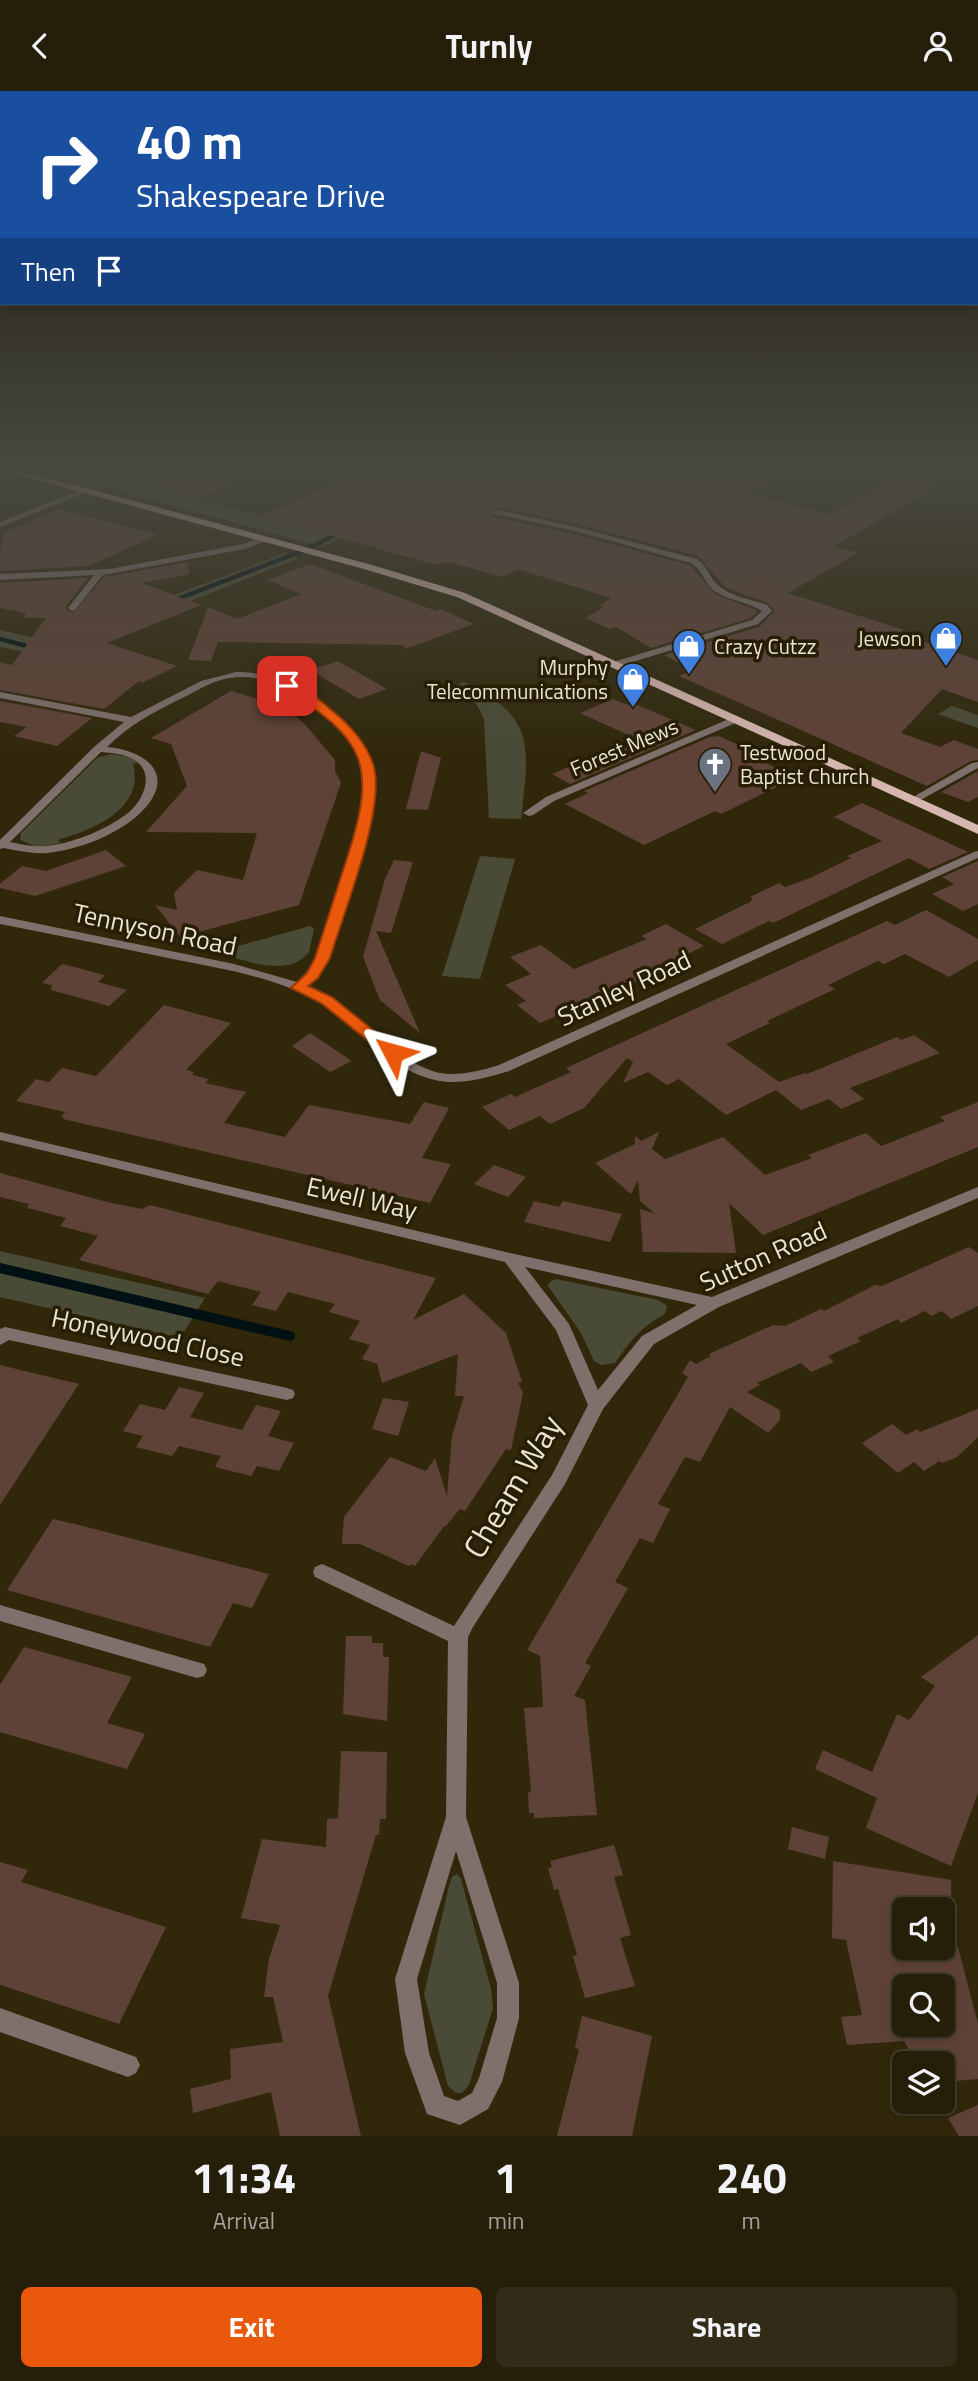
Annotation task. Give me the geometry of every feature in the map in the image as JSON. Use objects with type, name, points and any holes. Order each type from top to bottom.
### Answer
[{"type":"main road","points":[[338,560],[461,595],[978,830]]},
{"type":"street","points":[[0,577],[100,573],[167,560]]},
{"type":"street","points":[[616,664],[755,622],[767,611],[764,607],[720,591],[712,584],[702,566],[692,560]]},
{"type":"street","points":[[72,608],[100,573]]},
{"type":"street","points":[[1,845],[132,720],[215,679],[251,674],[268,677],[318,704],[344,726],[362,753],[370,777],[366,820],[323,958],[313,975],[299,988]]},
{"type":"street","points":[[0,695],[132,720]]},
{"type":"street","name":"Forest Mews","points":[[529,813],[550,799],[736,719]]},
{"type":"street","points":[[1,845],[43,850],[81,841],[117,824],[141,807],[151,787],[152,778],[147,764],[136,755],[99,749]]},
{"type":"street","points":[[913,800],[976,765]]},
{"type":"street","name":"Stanley Road","points":[[299,988],[326,1000],[407,1065],[439,1079],[478,1077],[504,1069],[978,854]]},
{"type":"street","name":"Tennyson Road","points":[[0,920],[223,966],[299,988]]},
{"type":"street","name":"Ewell Way","points":[[0,1136],[510,1258],[713,1303]]},
{"type":"street","name":"Sutton Road","points":[[596,1405],[648,1340],[713,1303],[978,1192]]},
{"type":"street","name":"Cheam Way","points":[[456,1817],[508,1983],[508,2018],[491,2082],[480,2101],[460,2113],[435,2106],[417,2053],[406,1979],[456,1817],[458,1637],[559,1479],[596,1405],[564,1328],[510,1258]]},
{"type":"street","name":"Honeywood Close","points":[[0,1339],[5,1333],[287,1394]]},
{"type":"street","points":[[322,1572],[458,1637]]},
{"type":"street","points":[[0,1613],[197,1670]]},
{"type":"street","points":[[0,2020],[128,2065]]},
{"type":"green space","points":[[265,560],[293,560],[49,657],[0,647],[0,630],[50,642]]},
{"type":"green space","points":[[464,682],[505,708],[523,737],[526,772],[521,819],[489,818],[484,719],[477,705],[454,686]]},
{"type":"green space","points":[[952,706],[978,715],[978,728],[938,714]]},
{"type":"green space","points":[[111,754],[131,757],[140,762],[133,764],[135,780],[124,806],[100,824],[58,840],[61,843],[37,847],[20,840],[21,833],[97,758]]},
{"type":"green space","points":[[480,856],[515,859],[480,979],[442,976]]},
{"type":"green space","points":[[310,926],[314,929],[309,952],[290,965],[265,965],[217,952]]},
{"type":"green space","points":[[0,1251],[205,1298],[180,1338],[0,1297]]},
{"type":"green space","points":[[556,1279],[658,1300],[667,1306],[665,1314],[637,1335],[615,1363],[601,1365],[594,1361],[581,1333],[548,1286]]},
{"type":"green space","points":[[457,1874],[461,1879],[491,1989],[493,2008],[469,2085],[462,2093],[456,2093],[448,2086],[424,1994],[449,1886],[452,1877]]},
{"type":"building","points":[[0,560],[101,560],[88,566],[0,571]]},
{"type":"building","points":[[420,560],[673,560],[690,565],[715,594],[758,611],[751,618],[651,648],[616,627],[610,629],[585,618],[604,607],[599,606],[611,598],[518,569],[503,577],[450,562],[436,565]]},
{"type":"building","points":[[702,560],[845,560],[788,593],[904,630],[898,633],[978,660],[978,702],[942,689],[901,733],[940,747],[954,740],[978,749],[978,760],[971,761],[927,786],[679,676],[693,670],[664,655],[759,627],[775,611],[768,603],[726,588]]},
{"type":"building","points":[[188,562],[189,574],[142,583],[201,605],[107,643],[177,666],[142,683],[139,681],[104,709],[0,690],[0,662],[12,665],[46,618],[23,618],[26,613],[0,608],[0,583],[88,578],[66,606],[66,610],[73,613],[104,577]]},
{"type":"building","points":[[310,564],[436,611],[440,609],[474,624],[405,649],[404,645],[218,642],[211,661],[188,660],[208,607],[237,619],[301,594],[267,580]]},
{"type":"building","points":[[338,661],[387,689],[359,699],[310,670]]},
{"type":"building","points":[[231,691],[261,700],[266,697],[303,722],[335,760],[335,771],[341,783],[299,905],[195,933],[191,930],[182,939],[155,905],[177,910],[174,893],[197,870],[243,880],[257,833],[146,832],[187,786],[171,744],[151,738]]},
{"type":"building","points":[[613,699],[628,705],[633,703],[696,730],[570,784],[552,774],[637,739],[580,713]]},
{"type":"building","points":[[0,701],[92,718],[57,746],[14,736],[27,727],[0,722]]},
{"type":"building","points":[[719,736],[754,752],[748,755],[797,777],[721,814],[715,811],[644,845],[565,804],[588,793],[584,791],[710,737]]},
{"type":"building","points":[[421,751],[441,758],[428,810],[406,809]]},
{"type":"building","points":[[978,771],[978,797],[968,802],[941,792]]},
{"type":"building","points":[[862,803],[968,852],[929,869],[909,858],[773,923],[769,921],[722,944],[695,929],[750,902],[753,899],[750,897],[779,883],[785,887],[810,878],[851,858],[847,856],[882,841],[834,817]]},
{"type":"building","points":[[106,850],[126,866],[35,896],[0,888],[0,884],[22,866],[46,871]]},
{"type":"building","points":[[394,860],[413,862],[391,933],[376,931],[420,1033],[380,1000],[363,957],[385,879]]},
{"type":"building","points":[[978,861],[978,904],[963,911],[932,894],[954,884],[942,877]]},
{"type":"building","points":[[926,910],[978,939],[978,960],[949,977],[905,954],[884,964],[878,961],[828,985],[835,989],[726,1044],[779,1082],[807,1074],[897,1037],[901,1040],[914,1035],[940,1053],[850,1088],[864,1099],[841,1109],[829,1099],[801,1110],[776,1090],[726,1115],[679,1079],[667,1085],[648,1072],[623,1083],[633,1062],[627,1058],[584,1108],[550,1124],[540,1116],[509,1130],[482,1107],[511,1094],[515,1097],[571,1072],[566,1068],[887,921],[895,925]]},
{"type":"building","points":[[666,924],[704,946],[646,974],[649,976],[540,1023],[517,1005],[526,1001],[505,985],[531,974],[510,957],[541,945],[574,969],[647,939],[641,936]]},
{"type":"building","points":[[62,964],[105,975],[98,982],[127,990],[109,1006],[51,990],[52,985],[42,983]]},
{"type":"building","points":[[164,1005],[231,1023],[186,1070],[194,1072],[192,1075],[209,1079],[205,1083],[246,1092],[224,1123],[285,1137],[309,1105],[410,1124],[424,1102],[449,1108],[422,1158],[451,1164],[430,1203],[63,1119],[61,1117],[65,1112],[16,1101],[36,1079],[49,1082],[62,1068],[96,1076]]},
{"type":"building","points":[[310,1033],[352,1061],[330,1072],[292,1046]]},
{"type":"building","points":[[978,1102],[978,1147],[763,1235],[729,1203],[736,1253],[643,1252],[640,1209],[655,1214],[640,1201],[638,1180],[631,1194],[595,1163],[635,1144],[635,1136],[641,1141],[659,1132],[652,1149],[665,1159],[723,1137],[765,1175],[812,1158],[808,1155],[866,1133],[881,1146],[945,1121],[940,1117]]},
{"type":"building","points":[[494,1165],[526,1177],[508,1197],[474,1184]]},
{"type":"building","points":[[0,1173],[107,1202],[142,1209],[150,1205],[436,1278],[413,1320],[464,1294],[506,1333],[523,1393],[511,1450],[506,1449],[465,1511],[460,1509],[444,1528],[445,1525],[415,1566],[409,1566],[360,1544],[342,1544],[344,1517],[390,1457],[426,1471],[435,1458],[447,1496],[452,1436],[464,1396],[455,1396],[458,1354],[382,1383],[377,1364],[362,1359],[370,1345],[349,1339],[360,1321],[329,1312],[335,1304],[288,1292],[276,1311],[252,1305],[261,1292],[218,1281],[208,1294],[79,1260],[98,1236],[60,1226],[66,1218],[27,1208],[29,1204],[0,1197]]},
{"type":"building","points":[[534,1201],[559,1207],[563,1201],[622,1214],[610,1242],[524,1222]]},
{"type":"building","points":[[969,1247],[978,1253],[978,1306],[951,1319],[942,1311],[931,1316],[925,1311],[901,1323],[898,1319],[857,1338],[861,1341],[828,1356],[834,1362],[811,1372],[801,1363],[757,1383],[760,1385],[747,1392],[780,1410],[780,1420],[768,1433],[730,1407],[700,1462],[685,1457],[658,1504],[670,1509],[653,1543],[640,1538],[615,1582],[628,1588],[585,1663],[591,1666],[574,1696],[585,1700],[597,1815],[534,1818],[534,1813],[529,1813],[528,1792],[531,1791],[524,1708],[543,1707],[540,1656],[527,1650],[688,1377],[682,1373],[690,1360],[696,1364],[711,1356],[709,1354],[773,1325],[785,1326],[821,1309],[824,1311],[875,1285],[882,1286]]},
{"type":"building","points":[[0,1365],[79,1384],[0,1505]]},
{"type":"building","points":[[179,1387],[204,1393],[190,1417],[242,1430],[256,1405],[281,1411],[268,1436],[294,1443],[279,1471],[257,1466],[251,1476],[215,1467],[221,1456],[179,1446],[172,1456],[136,1447],[143,1436],[123,1431],[140,1404],[165,1410]]},
{"type":"building","points":[[383,1398],[409,1402],[398,1436],[372,1429]]},
{"type":"building","points":[[978,1409],[978,1437],[957,1457],[942,1463],[939,1461],[924,1471],[914,1462],[898,1473],[862,1443],[892,1424],[906,1435]]},
{"type":"building","points":[[53,1519],[269,1574],[252,1608],[233,1603],[210,1647],[7,1590]]},
{"type":"building","points":[[978,1635],[978,1793],[951,1866],[866,1828],[877,1798],[815,1769],[823,1750],[872,1772],[897,1714],[909,1720],[935,1686],[921,1677]]},
{"type":"building","points":[[346,1636],[372,1636],[372,1643],[383,1643],[383,1657],[389,1657],[387,1721],[343,1714]]},
{"type":"building","points":[[24,1647],[132,1677],[107,1723],[145,1734],[127,1769],[0,1732],[0,1685]]},
{"type":"building","points":[[341,1751],[387,1752],[386,1819],[380,1819],[379,1835],[376,1835],[328,1996],[361,2136],[280,2136],[271,2092],[193,2113],[190,2089],[231,2079],[230,2049],[283,2042],[273,1997],[264,1997],[269,1959],[280,1925],[241,1918],[262,1839],[326,1847],[327,1819],[338,1818]]},
{"type":"building","points":[[792,1827],[829,1837],[825,1859],[788,1849]]},
{"type":"building","points":[[614,1845],[623,1875],[614,1877],[631,1935],[620,1938],[635,1986],[585,1998],[573,1956],[577,1955],[558,1889],[554,1890],[548,1868],[552,1867],[550,1861]]},
{"type":"building","points":[[833,1861],[951,1880],[951,1897],[892,1897],[892,1960],[955,1960],[955,1947],[958,1947],[978,2024],[978,2079],[955,2081],[955,2051],[910,2051],[904,2041],[847,2045],[841,2017],[862,2015],[846,1940],[832,1938]]},
{"type":"building","points":[[0,1862],[28,1870],[21,1882],[166,1927],[119,2024],[0,1985]]},
{"type":"building","points":[[582,2016],[652,2036],[632,2136],[557,2136],[579,2049],[575,2048]]},
{"type":"building","points":[[978,2105],[978,2136],[959,2136],[948,2118]]},
{"type":"waterway","points":[[172,601],[278,560]]},
{"type":"waterway","points":[[0,639],[34,648]]},
{"type":"waterway","points":[[0,1268],[290,1336]]},
{"type":"place","name":"Jewson","points":[[946,668]]},
{"type":"place","name":"Crazy Cutzz","points":[[689,676]]},
{"type":"place","name":"Murphy Telecommunications","points":[[633,709]]},
{"type":"place","name":"Testwood Baptist Church","points":[[715,794]]},
{"type":"route","points":[[287,686],[318,704],[344,726],[368,767],[371,790],[366,820],[323,958],[313,975],[299,988],[326,1000],[393,1053]]}]
